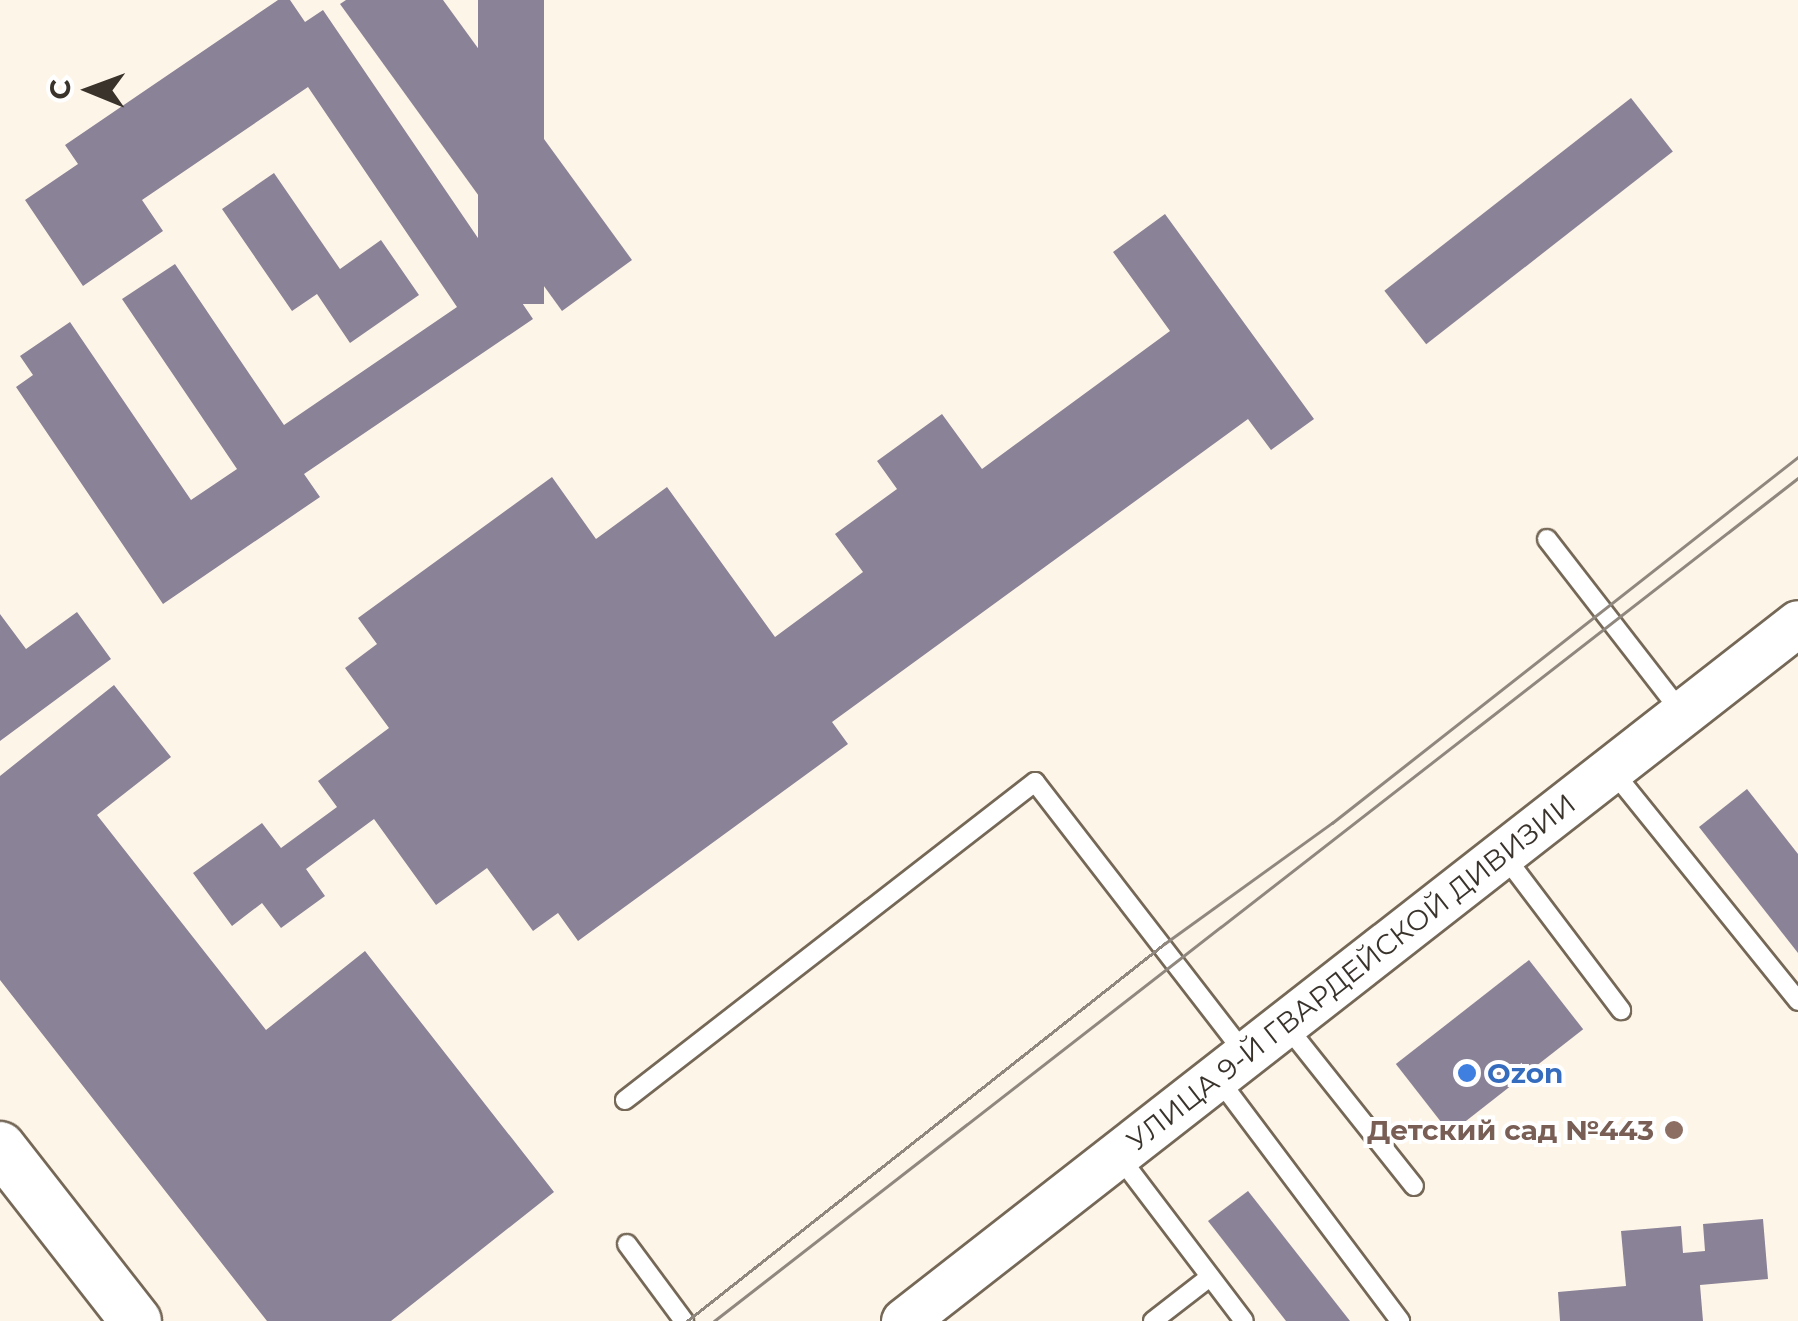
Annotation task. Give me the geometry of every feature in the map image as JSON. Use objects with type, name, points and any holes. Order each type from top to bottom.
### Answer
[{"type":"main road","points":[[0,1147],[136,1321]]},
{"type":"street","name":"УЛИЦА 9-Й ГВАРДЕЙСКОЙ ДИВИЗИИ","points":[[904,1321],[1798,624]]},
{"type":"lane","points":[[1547,539],[1682,714]]},
{"type":"lane","points":[[1611,769],[1798,1001]]},
{"type":"lane","points":[[625,1100],[1035,782],[1231,1065],[1400,1321]]},
{"type":"lane","points":[[1502,854],[1621,1010]]},
{"type":"lane","points":[[1285,1024],[1414,1186]]},
{"type":"lane","points":[[1117,1154],[1244,1321]]},
{"type":"lane","points":[[627,1244],[684,1321]]},
{"type":"lane","points":[[1153,1321],[1210,1276]]},
{"type":"building","points":[[278,0],[290,0],[305,22],[323,10],[533,319],[304,474],[320,497],[163,604],[16,387],[33,375],[20,356],[70,322],[191,500],[237,469],[122,299],[175,264],[284,425],[457,307],[308,87],[142,200],[163,231],[83,286],[25,200],[78,164],[65,145]]},
{"type":"building","points":[[346,0],[443,0],[632,260],[562,311],[340,4]]},
{"type":"building","points":[[478,0],[544,0],[544,304],[478,304]]},
{"type":"building","points":[[1631,98],[1673,152],[1426,344],[1384,291]]},
{"type":"building","points":[[274,173],[340,269],[381,240],[419,295],[350,343],[317,294],[292,311],[222,209]]},
{"type":"building","points":[[1165,214],[1314,419],[1271,450],[1248,419],[832,722],[848,744],[578,941],[558,913],[533,931],[487,868],[436,905],[374,819],[306,869],[325,896],[281,928],[262,903],[232,926],[193,873],[262,823],[281,848],[337,807],[318,781],[389,728],[345,668],[377,644],[358,618],[552,477],[596,539],[667,487],[775,637],[863,572],[835,534],[897,489],[877,461],[942,414],[982,469],[1170,331],[1113,252]]},
{"type":"building","points":[[77,612],[111,659],[0,741],[0,614],[26,649]]},
{"type":"building","points":[[114,685],[171,757],[97,815],[266,1030],[365,951],[554,1192],[391,1321],[267,1321],[0,980],[0,776]]},
{"type":"building","points":[[1747,789],[1798,854],[1798,953],[1699,827]]},
{"type":"building","points":[[1529,960],[1583,1029],[1450,1133],[1396,1064]]},
{"type":"building","points":[[1248,1191],[1350,1321],[1286,1321],[1208,1221]]},
{"type":"building","points":[[1763,1219],[1768,1279],[1700,1285],[1703,1321],[1560,1321],[1558,1292],[1626,1286],[1621,1231],[1681,1226],[1683,1253],[1705,1251],[1703,1224]]},
{"type":"tram line","points":[[687,1321],[1164,944],[1332,823],[1798,457]]},
{"type":"tram line","points":[[714,1321],[1798,478]]},
{"type":"place","name":"Ozon","points":[[1467,1073]]},
{"type":"place","name":"Детский сад №443","points":[[1674,1130]]}]
